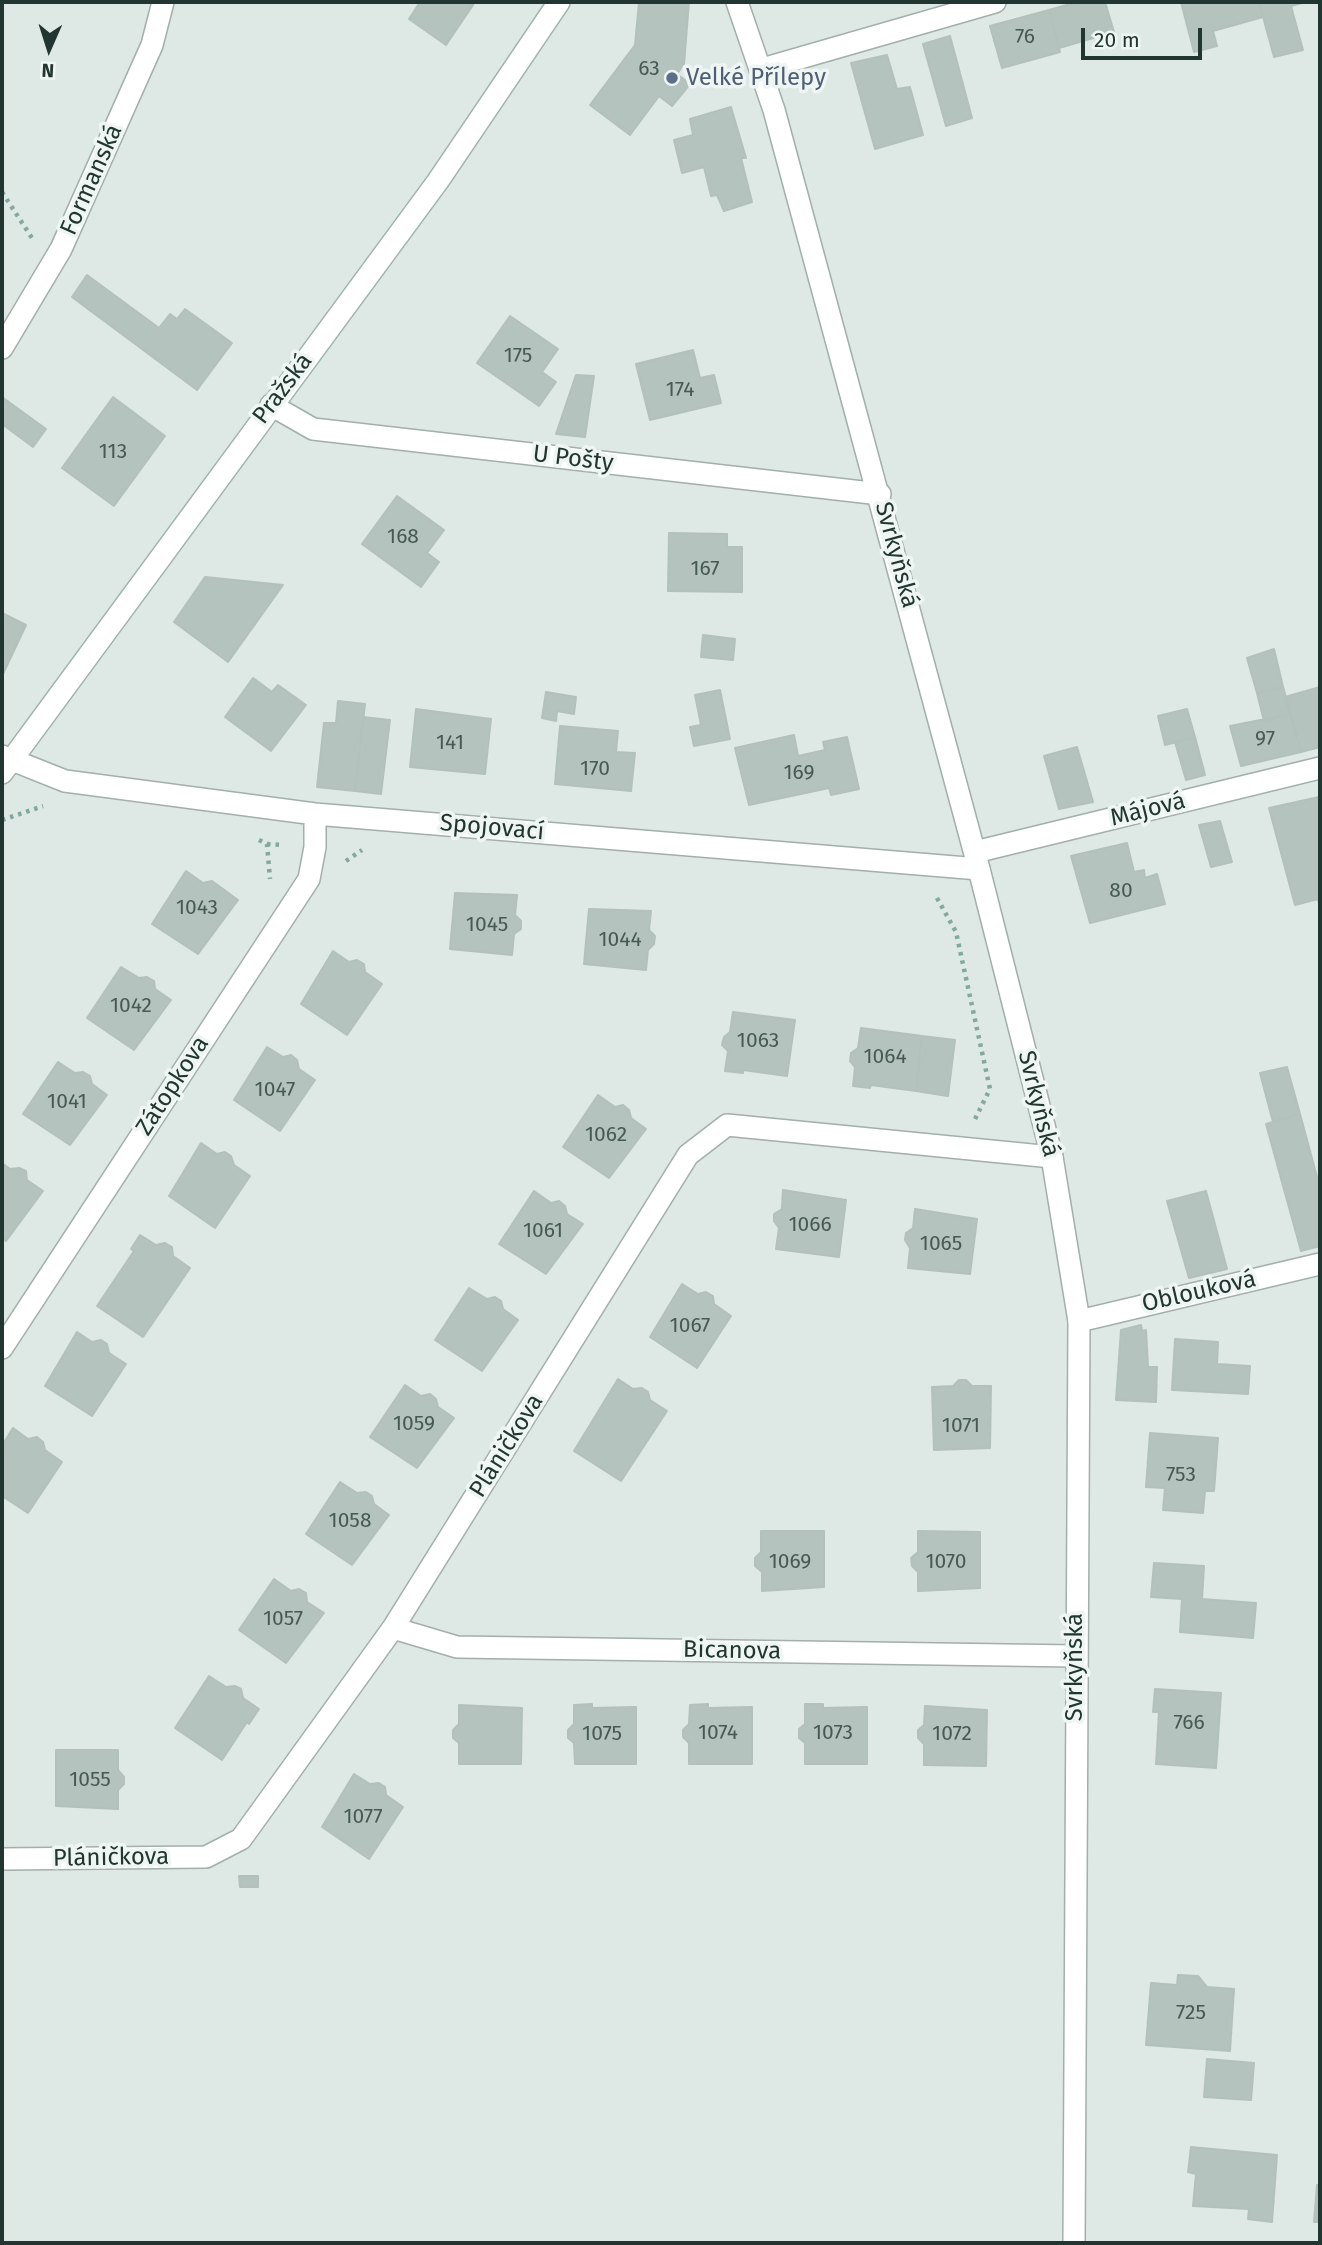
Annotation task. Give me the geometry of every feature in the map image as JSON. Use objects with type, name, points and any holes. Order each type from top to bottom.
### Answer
[{"type":"street","name":"Formanská","points":[[2,348],[61,249],[152,45],[163,2]]},
{"type":"street","name":"Pražská","points":[[4,764],[438,181],[559,2]]},
{"type":"street","name":"Svrkyňská","points":[[737,2],[762,69],[880,494],[977,860],[1052,1157],[1079,1321],[1074,1656],[1074,2243]]},
{"type":"street","points":[[762,69],[995,2]]},
{"type":"street","name":"U Pošty","points":[[271,405],[313,429],[880,494]]},
{"type":"street","name":"Spojovací","points":[[4,764],[65,781],[315,814],[977,860]]},
{"type":"street","name":"Májová","points":[[977,860],[1320,768]]},
{"type":"street","name":"Zátopkova","points":[[2,1348],[309,879],[315,847],[315,814]]},
{"type":"street","name":"Pláničkova","points":[[2,1859],[206,1857],[241,1839],[393,1628],[688,1155],[727,1125],[1052,1157]]},
{"type":"street","name":"Oblouková","points":[[1079,1321],[1320,1264]]},
{"type":"street","name":"Bicanova","points":[[393,1628],[457,1647],[1074,1656]]},
{"type":"path","points":[[2,192],[50,264]]},
{"type":"path","points":[[2,820],[47,804]]},
{"type":"path","points":[[257,838],[267,844],[270,884]]},
{"type":"path","points":[[342,868],[349,858],[369,846]]},
{"type":"path","points":[[923,896],[936,897],[956,932],[990,1089]]},
{"type":"building","points":[[420,2],[475,2],[446,45],[409,19]]},
{"type":"building","points":[[639,2],[689,2],[684,64],[677,74],[690,84],[672,106],[659,96],[630,135],[590,105],[635,45]]},
{"type":"building","points":[[1077,2],[1105,2],[1114,32],[1059,48],[1049,10]]},
{"type":"building","points":[[1181,2],[1259,2],[1263,17],[1213,31],[1217,46],[1194,52]]},
{"type":"building","points":[[1259,2],[1306,2],[1291,6],[1303,50],[1274,57]]},
{"type":"building","points":[[1049,10],[1060,52],[1002,68],[990,26]]},
{"type":"building","points":[[950,36],[972,118],[946,126],[923,44]]},
{"type":"building","points":[[887,55],[897,89],[910,87],[923,135],[875,149],[851,63]]},
{"type":"building","points":[[731,107],[746,158],[741,158],[752,202],[724,211],[717,195],[711,196],[704,167],[682,173],[674,140],[693,135],[690,119]]},
{"type":"building","points":[[87,275],[159,328],[170,314],[177,319],[185,309],[232,343],[197,390],[72,297]]},
{"type":"building","points":[[510,316],[558,349],[542,372],[556,382],[539,406],[477,363]]},
{"type":"building","points":[[693,350],[700,378],[714,375],[721,403],[650,420],[636,364]]},
{"type":"building","points":[[576,375],[594,376],[585,437],[556,434]]},
{"type":"building","points":[[2,397],[46,429],[33,447],[2,424]]},
{"type":"building","points":[[113,397],[165,436],[114,506],[62,468]]},
{"type":"building","points":[[397,496],[444,530],[427,553],[439,562],[421,587],[362,544]]},
{"type":"building","points":[[669,533],[727,534],[727,547],[742,547],[742,592],[668,591]]},
{"type":"building","points":[[205,577],[283,585],[228,662],[174,622]]},
{"type":"building","points":[[2,613],[26,625],[2,676]]},
{"type":"building","points":[[703,635],[735,639],[733,660],[701,657]]},
{"type":"building","points":[[1274,649],[1283,687],[1257,693],[1247,658]]},
{"type":"building","points":[[253,678],[272,692],[278,685],[306,705],[271,751],[225,717]]},
{"type":"building","points":[[1283,687],[1291,714],[1264,721],[1257,693]]},
{"type":"building","points":[[1320,687],[1320,747],[1301,752],[1285,697]]},
{"type":"building","points":[[720,690],[730,739],[694,746],[690,727],[701,725],[695,695]]},
{"type":"building","points":[[546,692],[576,697],[574,714],[557,711],[556,721],[542,718]]},
{"type":"building","points":[[338,701],[365,704],[355,791],[317,787],[324,723],[336,723]]},
{"type":"building","points":[[416,709],[491,719],[485,774],[410,767]]},
{"type":"building","points":[[1187,709],[1195,737],[1165,745],[1158,716]]},
{"type":"building","points":[[1291,714],[1301,752],[1241,766],[1230,726]]},
{"type":"building","points":[[363,717],[390,720],[381,794],[355,791]]},
{"type":"building","points":[[560,726],[618,731],[616,752],[635,753],[631,791],[555,784]]},
{"type":"building","points":[[794,735],[798,756],[825,750],[823,742],[847,737],[859,789],[831,795],[829,788],[749,805],[735,748]]},
{"type":"building","points":[[1195,737],[1205,775],[1186,780],[1175,742]]},
{"type":"building","points":[[1077,747],[1093,802],[1059,809],[1044,756]]},
{"type":"building","points":[[1319,797],[1320,908],[1318,899],[1295,905],[1269,808]]},
{"type":"building","points":[[1220,821],[1232,862],[1211,867],[1199,825]]},
{"type":"building","points":[[1127,843],[1134,872],[1144,870],[1145,878],[1157,874],[1165,904],[1090,923],[1071,856]]},
{"type":"building","points":[[186,871],[203,883],[212,881],[238,900],[198,954],[152,924]]},
{"type":"building","points":[[455,893],[517,895],[515,915],[521,921],[521,929],[514,934],[512,955],[450,949]]},
{"type":"building","points":[[589,909],[651,911],[649,930],[655,936],[654,944],[648,950],[646,970],[584,964]]},
{"type":"building","points":[[333,951],[349,962],[357,960],[364,964],[365,972],[382,984],[347,1035],[301,1004]]},
{"type":"building","points":[[121,967],[139,978],[147,977],[154,981],[155,989],[171,1000],[134,1050],[87,1018]]},
{"type":"building","points":[[733,1012],[795,1020],[787,1076],[743,1070],[743,1073],[725,1071],[728,1051],[722,1045],[724,1037],[730,1032]]},
{"type":"building","points":[[861,1028],[922,1036],[916,1091],[871,1085],[870,1088],[853,1086],[855,1067],[850,1061],[851,1053],[858,1048]]},
{"type":"building","points":[[922,1036],[955,1040],[948,1096],[916,1091]]},
{"type":"building","points":[[267,1047],[283,1057],[291,1055],[297,1060],[299,1069],[315,1080],[280,1131],[234,1100]]},
{"type":"building","points":[[58,1062],[75,1073],[83,1072],[90,1076],[92,1084],[107,1095],[70,1145],[23,1114]]},
{"type":"building","points":[[1287,1067],[1300,1114],[1273,1122],[1260,1073]]},
{"type":"building","points":[[598,1095],[615,1107],[623,1105],[629,1110],[631,1118],[646,1129],[609,1178],[563,1147]]},
{"type":"building","points":[[1300,1114],[1320,1188],[1320,1246],[1301,1251],[1266,1124]]},
{"type":"building","points":[[201,1143],[217,1154],[225,1152],[231,1156],[234,1165],[250,1176],[215,1228],[169,1196]]},
{"type":"building","points":[[2,1163],[10,1169],[19,1168],[26,1171],[27,1180],[43,1191],[6,1241],[2,1238]]},
{"type":"building","points":[[783,1190],[846,1200],[839,1257],[776,1249],[779,1228],[774,1221],[774,1214],[782,1209]]},
{"type":"building","points":[[534,1191],[551,1203],[559,1201],[565,1206],[567,1214],[583,1224],[546,1274],[499,1244]]},
{"type":"building","points":[[1206,1191],[1227,1269],[1189,1278],[1167,1201]]},
{"type":"building","points":[[915,1209],[977,1219],[970,1274],[908,1268],[910,1248],[905,1240],[906,1233],[913,1228]]},
{"type":"building","points":[[140,1235],[156,1245],[165,1243],[172,1247],[173,1256],[190,1268],[143,1337],[97,1306],[134,1251],[131,1249]]},
{"type":"building","points":[[682,1284],[698,1294],[706,1292],[713,1296],[714,1304],[731,1316],[697,1368],[650,1337]]},
{"type":"building","points":[[469,1288],[487,1299],[495,1297],[501,1301],[503,1309],[518,1320],[482,1371],[435,1340]]},
{"type":"building","points":[[1141,1325],[1142,1331],[1146,1330],[1148,1367],[1157,1367],[1156,1402],[1116,1400],[1121,1330]]},
{"type":"building","points":[[77,1332],[92,1342],[101,1340],[107,1344],[109,1353],[126,1364],[92,1416],[45,1386]]},
{"type":"building","points":[[1175,1339],[1218,1342],[1217,1364],[1250,1366],[1248,1394],[1172,1390]]},
{"type":"building","points":[[618,1379],[633,1389],[642,1388],[648,1392],[650,1400],[667,1411],[621,1481],[574,1451]]},
{"type":"building","points":[[959,1380],[966,1380],[972,1386],[991,1386],[990,1448],[934,1450],[932,1387],[953,1386]]},
{"type":"building","points":[[405,1385],[421,1396],[430,1394],[436,1399],[438,1407],[454,1418],[417,1468],[370,1437]]},
{"type":"building","points":[[13,1428],[28,1439],[37,1437],[43,1442],[45,1450],[62,1462],[28,1513],[2,1496],[2,1450]]},
{"type":"building","points":[[1150,1433],[1218,1438],[1214,1491],[1205,1491],[1203,1513],[1163,1510],[1165,1488],[1146,1487]]},
{"type":"building","points":[[340,1482],[357,1493],[366,1492],[372,1496],[374,1504],[389,1515],[352,1565],[306,1534]]},
{"type":"building","points":[[761,1531],[824,1531],[824,1587],[762,1591],[762,1572],[755,1566],[755,1558],[761,1552]]},
{"type":"building","points":[[918,1531],[980,1532],[980,1588],[918,1591],[918,1572],[912,1566],[911,1558],[918,1552]]},
{"type":"building","points":[[1154,1563],[1204,1566],[1202,1599],[1256,1603],[1253,1638],[1180,1632],[1182,1599],[1151,1597]]},
{"type":"building","points":[[274,1579],[291,1591],[299,1589],[306,1593],[307,1602],[324,1613],[286,1663],[239,1630]]},
{"type":"building","points":[[209,1676],[226,1687],[235,1686],[241,1689],[243,1698],[259,1709],[222,1760],[175,1728]]},
{"type":"building","points":[[1155,1689],[1221,1693],[1216,1768],[1156,1764],[1159,1712],[1153,1712]]},
{"type":"building","points":[[592,1704],[592,1708],[636,1707],[636,1764],[575,1764],[574,1743],[568,1738],[568,1730],[574,1724],[574,1705]]},
{"type":"building","points":[[708,1704],[708,1708],[752,1707],[752,1764],[689,1764],[689,1743],[683,1737],[683,1730],[689,1724],[690,1705]]},
{"type":"building","points":[[805,1704],[823,1704],[823,1708],[867,1707],[867,1764],[805,1764],[805,1743],[799,1738],[799,1729],[805,1724]]},
{"type":"building","points":[[459,1705],[522,1708],[521,1764],[459,1764],[459,1743],[453,1738],[453,1730],[459,1724]]},
{"type":"building","points":[[925,1706],[987,1710],[986,1766],[924,1765],[924,1744],[918,1738],[918,1730],[924,1725]]},
{"type":"building","points":[[56,1750],[118,1750],[118,1770],[124,1777],[124,1784],[118,1790],[118,1809],[56,1806]]},
{"type":"building","points":[[354,1774],[370,1784],[379,1783],[385,1787],[386,1795],[403,1807],[369,1859],[322,1827]]},
{"type":"building","points":[[239,1876],[258,1876],[258,1887],[240,1887]]},
{"type":"building","points":[[1178,1975],[1198,1976],[1207,1987],[1234,1989],[1230,2051],[1146,2045],[1151,1983],[1177,1985]]},
{"type":"building","points":[[1207,2059],[1254,2063],[1251,2100],[1204,2097]]},
{"type":"building","points":[[1191,2147],[1277,2155],[1272,2222],[1248,2219],[1249,2209],[1193,2206],[1196,2174],[1188,2172]]},
{"type":"building","points":[[1317,2185],[1320,2185],[1320,2222],[1314,2222]]},
{"type":"place","name":"Velké Přílepy","points":[[672,78]]}]
